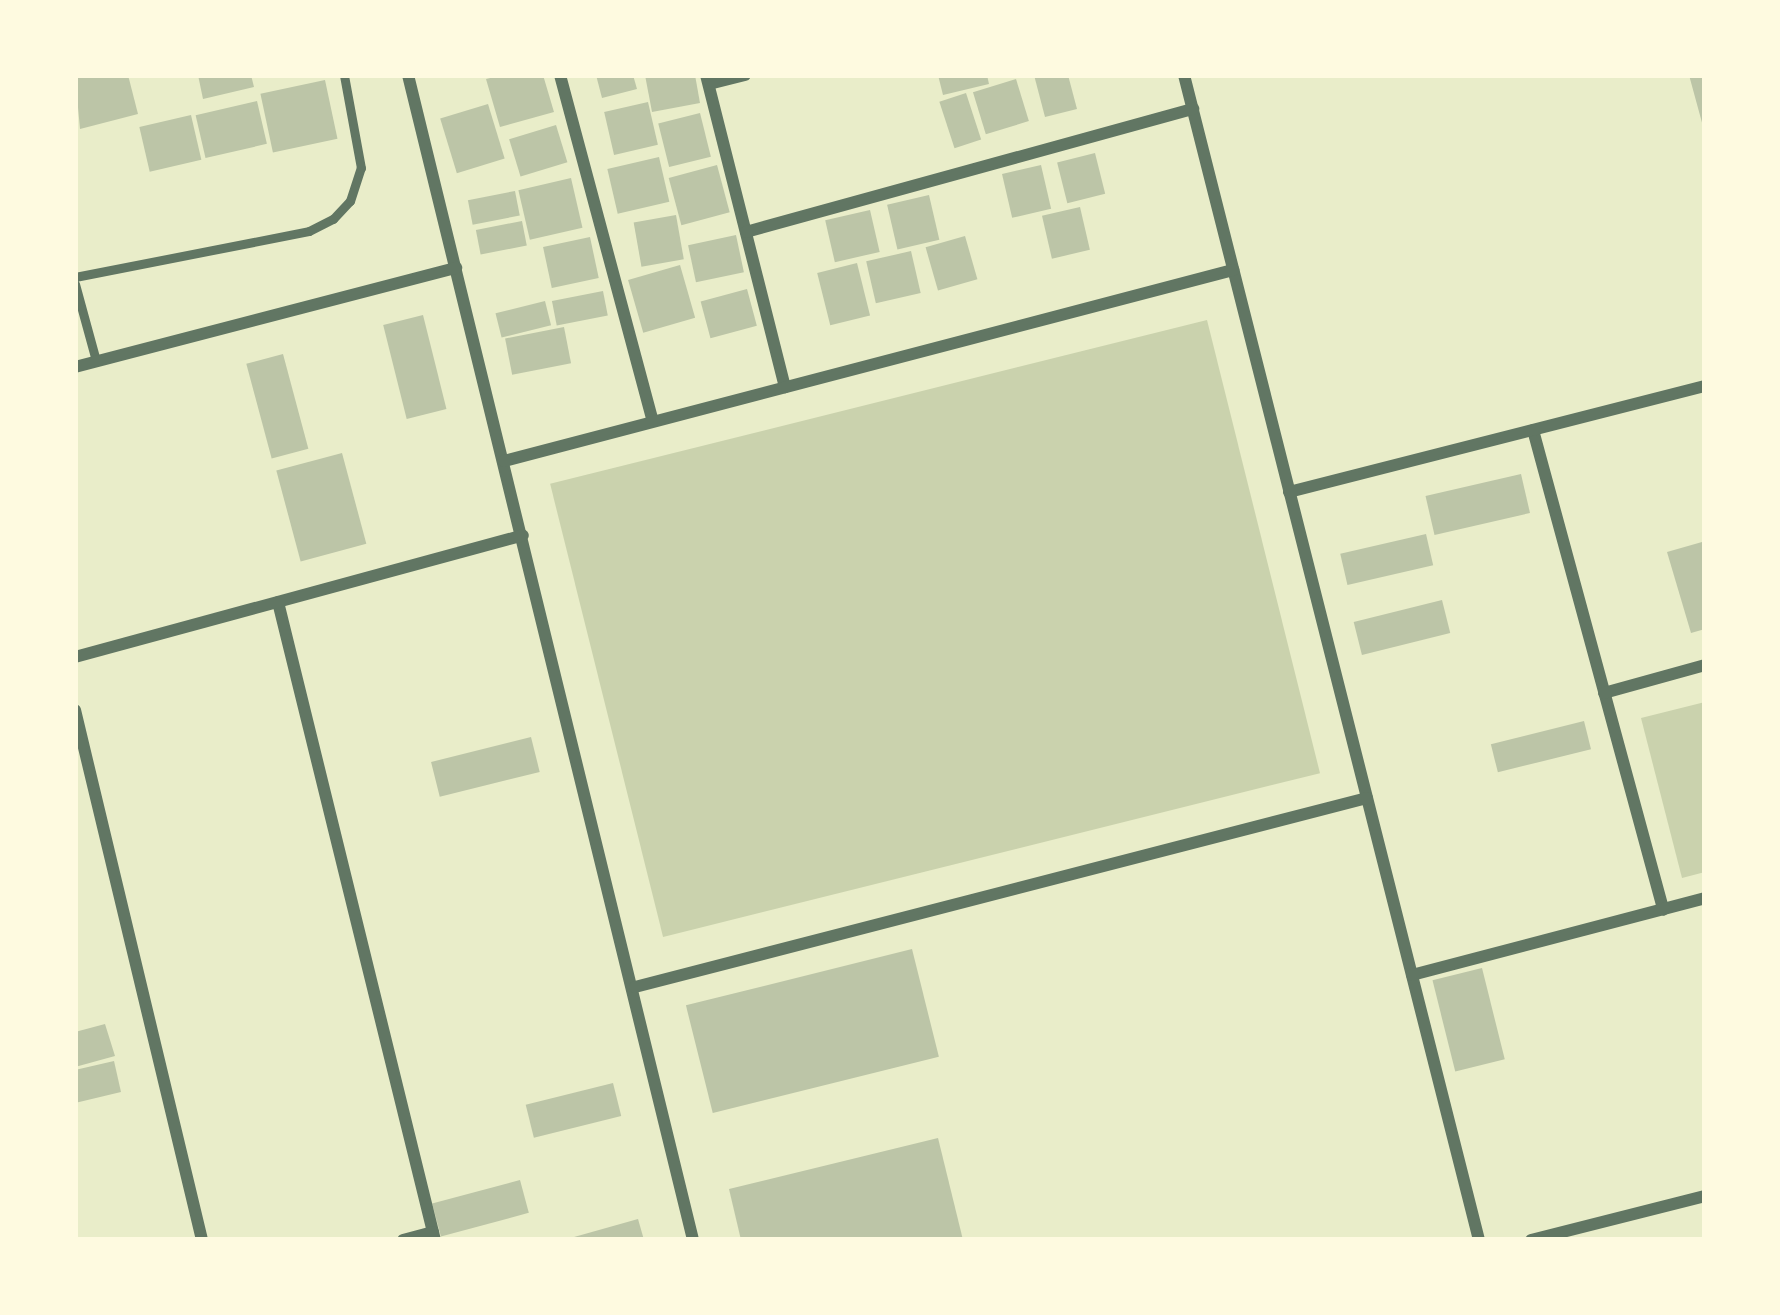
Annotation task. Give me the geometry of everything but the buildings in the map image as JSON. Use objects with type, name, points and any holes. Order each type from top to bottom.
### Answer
[{"type":"street","points":[[408,75],[635,987],[692,1240]]},
{"type":"street","points":[[560,75],[652,418]]},
{"type":"street","points":[[745,75],[707,80],[785,387]]},
{"type":"street","points":[[1184,75],[1479,1240]]},
{"type":"street","points":[[746,232],[1193,109]]},
{"type":"street","points":[[75,367],[456,268]]},
{"type":"street","points":[[504,461],[652,418],[1233,270]]},
{"type":"street","points":[[1289,492],[1705,386]]},
{"type":"street","points":[[1532,430],[1663,910]]},
{"type":"street","points":[[75,657],[523,535]]},
{"type":"street","points":[[278,602],[434,1236],[403,1240]]},
{"type":"street","points":[[1604,693],[1705,665]]},
{"type":"street","points":[[75,710],[202,1240]]},
{"type":"street","points":[[635,987],[1367,798]]},
{"type":"street","points":[[1412,975],[1705,898]]},
{"type":"street","points":[[1531,1240],[1705,1196]]},
{"type":"lane","points":[[96,361],[75,281],[309,231],[333,219],[350,201],[361,167],[344,75]]},
{"type":"green space","points":[[1207,320],[1320,773],[663,937],[550,484]]},
{"type":"green space","points":[[1705,702],[1705,872],[1682,878],[1641,718]]}]
